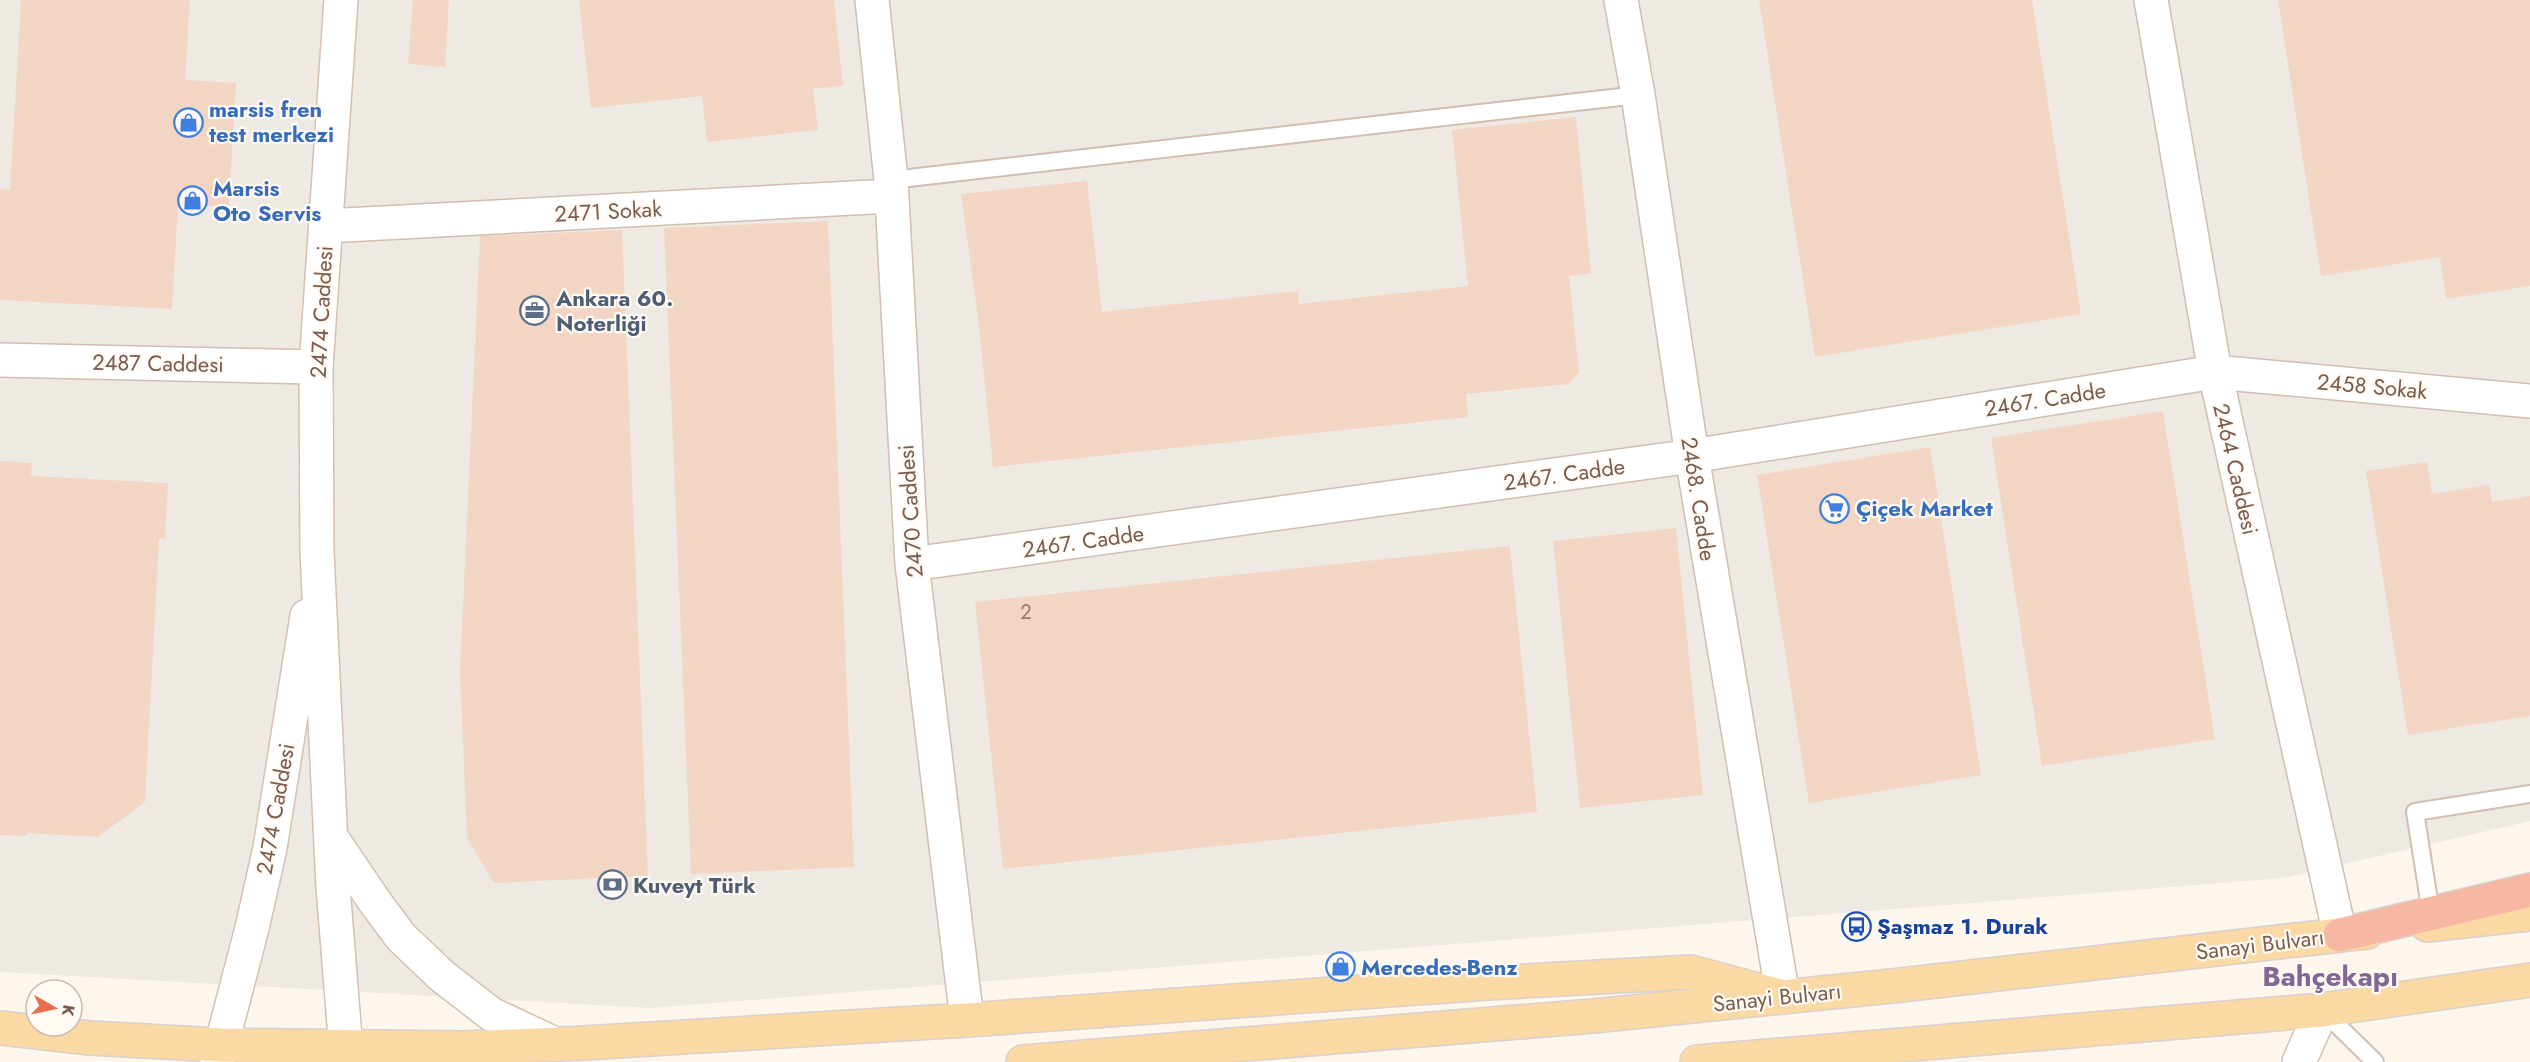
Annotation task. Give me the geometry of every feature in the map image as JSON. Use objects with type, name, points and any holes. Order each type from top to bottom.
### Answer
[{"type":"highway","points":[[2340,935],[2530,890]]},
{"type":"main road","name":"Sanayi Bulvarı","points":[[1023,1062],[1593,1016],[1893,986],[2530,914]]},
{"type":"main road","points":[[84,1037],[219,1053],[347,1054],[465,1048],[547,1053],[1488,983],[1691,972],[1783,997]]},
{"type":"main road","points":[[1697,1062],[1757,1060],[2322,1010],[2530,980]]},
{"type":"main road","points":[[0,1028],[24,1031]]},
{"type":"main road","points":[[41,1038],[72,1062]]},
{"type":"street","name":"2474 Caddesi","points":[[341,0],[316,367],[317,552],[333,887],[347,1054]]},
{"type":"street","name":"2470 Caddesi","points":[[872,0],[891,188],[912,564],[968,1020]]},
{"type":"street","name":"2468. Cadde","points":[[1621,0],[1638,95],[1692,456],[1783,997]]},
{"type":"street","name":"2464 Caddesi","points":[[2151,0],[2215,372],[2340,935]]},
{"type":"street","name":"2471 Sokak","points":[[326,226],[891,188]]},
{"type":"street","name":"2487 Caddesi","points":[[0,360],[316,367]]},
{"type":"street","name":"2458 Sokak","points":[[2215,372],[2530,400]]},
{"type":"street","name":"2467. Cadde","points":[[912,564],[1692,456],[2215,372]]},
{"type":"street","name":"2474 Caddesi","points":[[219,1053],[252,928],[270,848],[317,552]]},
{"type":"street","points":[[331,837],[402,937],[442,976],[547,1053]]},
{"type":"street","points":[[2299,1062],[2322,1010]]},
{"type":"lane","points":[[891,188],[1638,95]]},
{"type":"lane","points":[[2431,913],[2415,812],[2530,794]]},
{"type":"lane","points":[[2322,1010],[2375,1062]]},
{"type":"shaded area","points":[[0,0],[2530,0],[2530,821],[2284,878],[651,1008],[0,972]]},
{"type":"building","points":[[21,0],[190,0],[185,80],[236,83],[229,207],[178,204],[172,309],[0,300],[0,189],[10,190]]},
{"type":"building","points":[[413,0],[449,0],[445,67],[408,64]]},
{"type":"building","points":[[579,0],[834,0],[843,86],[813,89],[818,130],[707,142],[702,96],[591,108]]},
{"type":"building","points":[[1759,0],[2032,0],[2081,314],[1815,357]]},
{"type":"building","points":[[2278,0],[2530,0],[2530,286],[2446,299],[2440,257],[2321,276]]},
{"type":"building","points":[[1576,117],[1591,273],[1569,276],[1579,372],[1569,384],[1466,394],[1468,417],[993,467],[979,325],[961,194],[1087,181],[1102,312],[1298,291],[1299,304],[1468,286],[1452,130]]},
{"type":"building","points":[[828,221],[854,867],[691,874],[664,228]]},
{"type":"building","points":[[622,230],[648,876],[494,883],[467,838],[460,671],[480,236]]},
{"type":"building","points":[[2163,411],[2215,739],[2042,766],[1991,438]]},
{"type":"building","points":[[1930,447],[1981,775],[1809,803],[1757,475]]},
{"type":"building","points":[[0,461],[32,463],[31,476],[168,483],[165,539],[159,539],[145,802],[98,837],[26,833],[26,836],[0,835]]},
{"type":"building","points":[[2427,462],[2432,494],[2489,485],[2492,502],[2530,496],[2530,716],[2408,735],[2366,471]]},
{"type":"building","points":[[1676,528],[1703,795],[1580,808],[1553,541]]},
{"type":"building","points":[[1510,546],[1537,812],[1003,869],[975,602]]},
{"type":"place","name":"marsis fren test merkezi","points":[[188,122]]},
{"type":"place","name":"Marsis Oto Servis","points":[[192,201]]},
{"type":"place","name":"Ankara 60. Noterliği","points":[[535,311]]},
{"type":"place","name":"Çiçek Market","points":[[1835,508]]},
{"type":"place","name":"Kuveyt Türk","points":[[612,885]]},
{"type":"place","name":"Şaşmaz 1. Durak","points":[[1856,926]]},
{"type":"place","name":"Mercedes-Benz","points":[[1340,967]]},
{"type":"district","name":"Bahçekapı","points":[[2330,976]]}]
